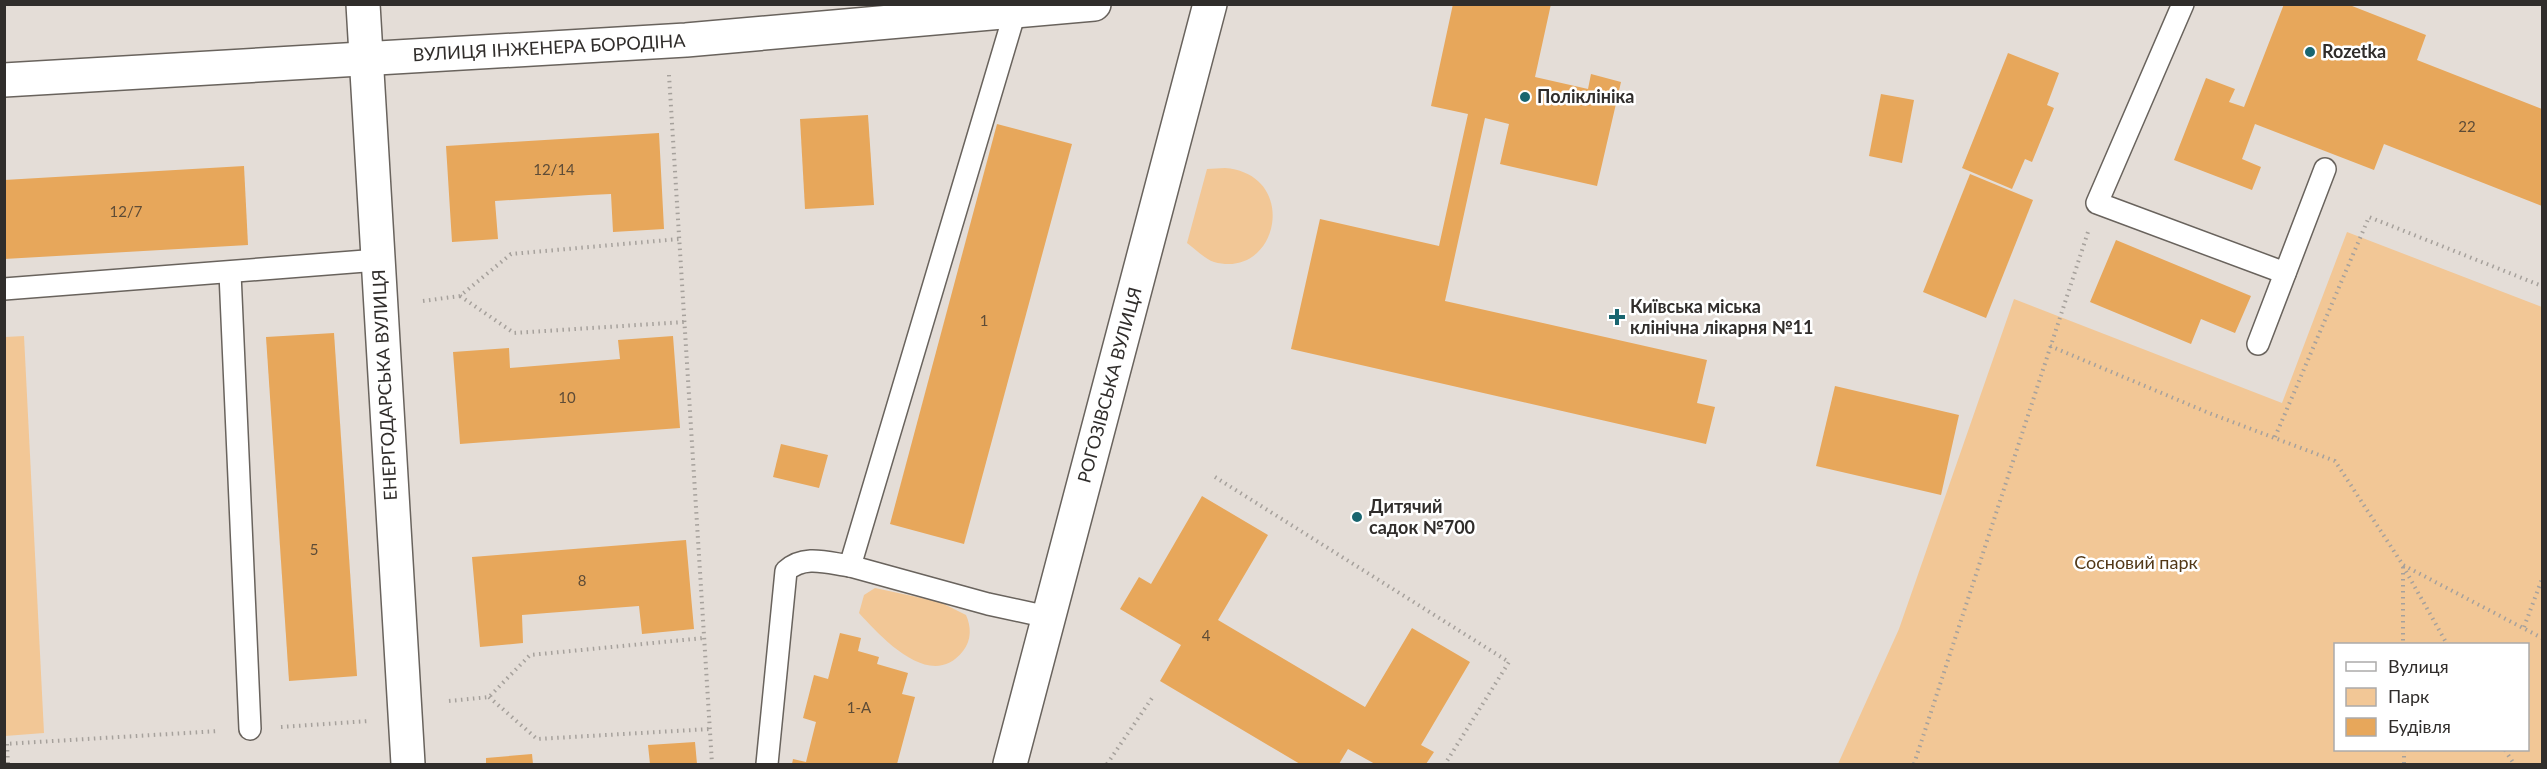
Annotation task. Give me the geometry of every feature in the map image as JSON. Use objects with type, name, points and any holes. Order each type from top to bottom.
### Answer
[{"type":"street","name":"ЕНЕРГОДАРСЬКА ВУЛИЦЯ","points":[[363,4],[408,765]]},
{"type":"street","name":"ВУЛИЦЯ ІНЖЕНЕРА БОРОДІНА","points":[[4,80],[667,41],[1094,4]]},
{"type":"street","name":"РОГОЗІВСЬКА ВУЛИЦЯ","points":[[1010,765],[1210,4]]},
{"type":"lane","points":[[2182,4],[2097,203],[2285,273]]},
{"type":"lane","points":[[850,566],[1015,12]]},
{"type":"lane","points":[[2258,344],[2325,169]]},
{"type":"lane","points":[[4,289],[378,260]]},
{"type":"lane","points":[[230,273],[250,729]]},
{"type":"lane","points":[[767,765],[786,571],[794,563],[810,560],[850,566],[988,604],[1048,617]]},
{"type":"path","points":[[667,41],[712,765]]},
{"type":"path","points":[[1914,765],[2097,203]]},
{"type":"path","points":[[2275,437],[2369,217],[2542,286]]},
{"type":"path","points":[[423,301],[460,296],[511,254],[679,238]]},
{"type":"path","points":[[460,296],[514,333],[684,322]]},
{"type":"path","points":[[2050,346],[2209,413],[2335,461],[2403,565],[2446,643]]},
{"type":"path","points":[[1215,477],[1509,662],[1445,765]]},
{"type":"path","points":[[2403,565],[2542,638]]},
{"type":"path","points":[[2403,565],[2403,643]]},
{"type":"path","points":[[2524,627],[2542,579]]},
{"type":"path","points":[[449,701],[489,697],[530,655],[704,638]]},
{"type":"path","points":[[1107,765],[1154,695]]},
{"type":"path","points":[[489,697],[537,739],[710,729]]},
{"type":"path","points":[[8,765],[6,744],[405,719]]},
{"type":"path","points":[[2506,751],[2514,765]]},
{"type":"green space","points":[[1225,168],[1249,174],[1264,188],[1272,205],[1272,224],[1266,242],[1254,256],[1236,263],[1214,262],[1187,243],[1207,169]]},
{"type":"green space","name":"Сосновий парк","points":[[2347,232],[2542,307],[2542,764],[1838,764],[1899,629],[2014,299],[2282,403]]},
{"type":"green space","points":[[24,336],[44,733],[5,736],[5,337]]},
{"type":"green space","points":[[875,588],[940,602],[966,615],[970,633],[966,647],[950,662],[936,666],[922,664],[908,657],[880,635],[859,613],[864,595]]},
{"type":"building","points":[[1453,4],[1551,4],[1535,77],[1588,89],[1591,74],[1621,82],[1597,186],[1500,164],[1509,124],[1485,118],[1445,301],[1707,360],[1697,403],[1715,407],[1706,444],[1291,349],[1320,219],[1439,246],[1468,114],[1431,106]]},
{"type":"building","points":[[2284,4],[2347,4],[2426,35],[2417,60],[2542,109],[2542,206],[2384,144],[2374,170],[2255,124],[2242,159],[2261,167],[2252,190],[2174,160],[2206,78],[2235,89],[2229,102],[2244,107]]},
{"type":"building","points":[[2008,53],[2059,73],[2047,105],[2054,108],[2032,162],[2025,159],[2012,189],[1962,168]]},
{"type":"building","points":[[1881,94],[1914,100],[1902,163],[1869,156]]},
{"type":"building","points":[[868,115],[874,205],[805,209],[800,119]]},
{"type":"building","points":[[997,124],[1072,144],[964,544],[890,524]]},
{"type":"building","points":[[659,133],[664,229],[613,232],[611,194],[589,195],[495,201],[498,239],[452,242],[446,146]]},
{"type":"building","points":[[244,166],[248,245],[4,259],[4,180]]},
{"type":"building","points":[[1970,174],[2033,200],[1986,318],[1923,292]]},
{"type":"building","points":[[2116,240],[2251,296],[2235,333],[2201,319],[2191,344],[2090,302]]},
{"type":"building","points":[[334,333],[357,676],[289,681],[266,337]]},
{"type":"building","points":[[673,336],[680,428],[460,444],[453,352],[509,348],[510,368],[620,359],[618,340]]},
{"type":"building","points":[[1835,386],[1959,415],[1941,495],[1816,466]]},
{"type":"building","points":[[781,444],[828,455],[819,488],[773,477]]},
{"type":"building","points":[[1202,496],[1268,535],[1218,620],[1365,707],[1412,628],[1470,662],[1421,745],[1434,752],[1426,764],[1375,764],[1348,749],[1339,764],[1300,764],[1160,681],[1181,645],[1120,609],[1139,577],[1151,584]]},
{"type":"building","points":[[686,540],[694,629],[642,634],[639,606],[522,615],[523,643],[480,647],[472,557]]},
{"type":"building","points":[[840,633],[861,638],[858,651],[879,657],[877,664],[908,673],[902,694],[915,697],[897,764],[792,764],[793,759],[806,762],[816,722],[803,718],[814,675],[828,679]]},
{"type":"building","points":[[695,742],[697,764],[650,764],[648,745]]},
{"type":"building","points":[[532,754],[533,764],[486,764],[486,758]]},
{"type":"place","name":"Rozetka","points":[[2310,52]]},
{"type":"place","name":"Поліклініка","points":[[1525,97]]},
{"type":"place","name":"Київська міська клінічна лікарня №11","points":[[1617,317]]},
{"type":"place","name":"Дитячий садок №700","points":[[1357,517]]}]
